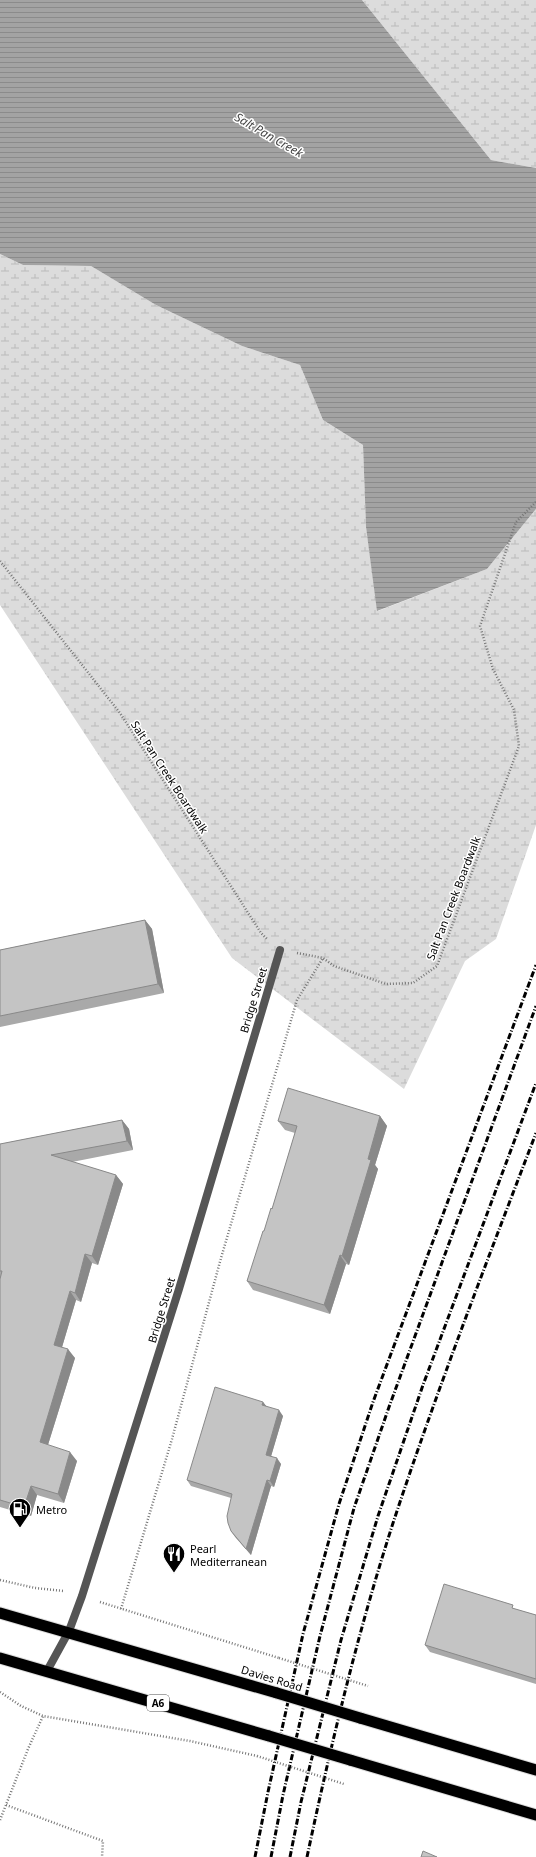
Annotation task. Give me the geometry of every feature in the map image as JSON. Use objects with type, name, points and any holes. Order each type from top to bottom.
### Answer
[{"type":"highway","name":"Davies Road","points":[[0,1613],[69,1631],[536,1770]]},
{"type":"highway","name":"A6","points":[[0,1658],[536,1815]]},
{"type":"street","name":"Bridge Street","points":[[47,1671],[69,1631],[82,1596],[179,1289],[280,950]]},
{"type":"path","name":"Salt Pan Creek Boardwalk","points":[[0,561],[120,713],[261,933],[280,950],[323,958],[334,966],[386,984],[413,983],[437,966],[518,746],[514,710],[493,669],[480,626],[516,522],[536,502]]},
{"type":"path","points":[[121,1609],[172,1439],[221,1258],[297,1000],[323,958]]},
{"type":"path","points":[[0,1580],[35,1588],[59,1589],[368,1686]]},
{"type":"path","points":[[0,1692],[21,1706],[43,1716],[190,1741],[257,1756],[344,1784]]},
{"type":"path","points":[[0,1820],[28,1749],[43,1716]]},
{"type":"path","points":[[6,1806],[103,1841],[102,1857]]},
{"type":"green space","points":[[362,0],[536,0],[536,168],[491,160]]},
{"type":"green space","points":[[0,254],[23,265],[91,266],[156,305],[242,346],[300,365],[323,420],[363,445],[366,527],[378,611],[487,569],[536,509],[536,825],[496,939],[465,961],[404,1089],[232,958],[0,605]]},
{"type":"water","name":"Salt Pan Creek","points":[[0,0],[362,0],[491,160],[536,168],[536,509],[487,569],[377,611],[366,527],[363,445],[323,420],[300,365],[242,346],[156,305],[91,266],[23,265],[0,254]]},
{"type":"building","points":[[145,920],[158,984],[0,1016],[0,950]]},
{"type":"building","points":[[288,1088],[380,1116],[368,1159],[371,1160],[342,1256],[340,1255],[324,1305],[247,1281],[271,1208],[272,1209],[297,1126],[278,1121]]},
{"type":"building","points":[[122,1120],[127,1141],[51,1155],[116,1175],[92,1256],[85,1254],[75,1293],[70,1291],[54,1345],[68,1349],[40,1442],[70,1452],[58,1494],[31,1486],[24,1507],[0,1500],[0,1279],[2,1271],[0,1271],[0,1144]]},
{"type":"building","points":[[215,1387],[263,1402],[262,1405],[279,1410],[266,1455],[277,1458],[270,1481],[267,1480],[246,1549],[231,1531],[228,1523],[227,1516],[232,1494],[187,1480]]},
{"type":"building","points":[[444,1584],[513,1605],[512,1608],[536,1615],[536,1679],[425,1645]]},
{"type":"building","points":[[423,1851],[437,1857],[421,1857]]},
{"type":"railway","points":[[255,1857],[303,1634],[339,1504],[373,1402],[536,965]]},
{"type":"railway","points":[[271,1857],[283,1795],[320,1636],[354,1508],[389,1407],[536,1006]]},
{"type":"railway","points":[[290,1857],[301,1802],[341,1640],[378,1516],[423,1385],[536,1083]]},
{"type":"railway","points":[[307,1857],[346,1688],[394,1520],[445,1374],[536,1133]]},
{"type":"place","name":"Metro","points":[[20,1528]]},
{"type":"place","name":"Pearl Mediterranean","points":[[174,1574]]}]
